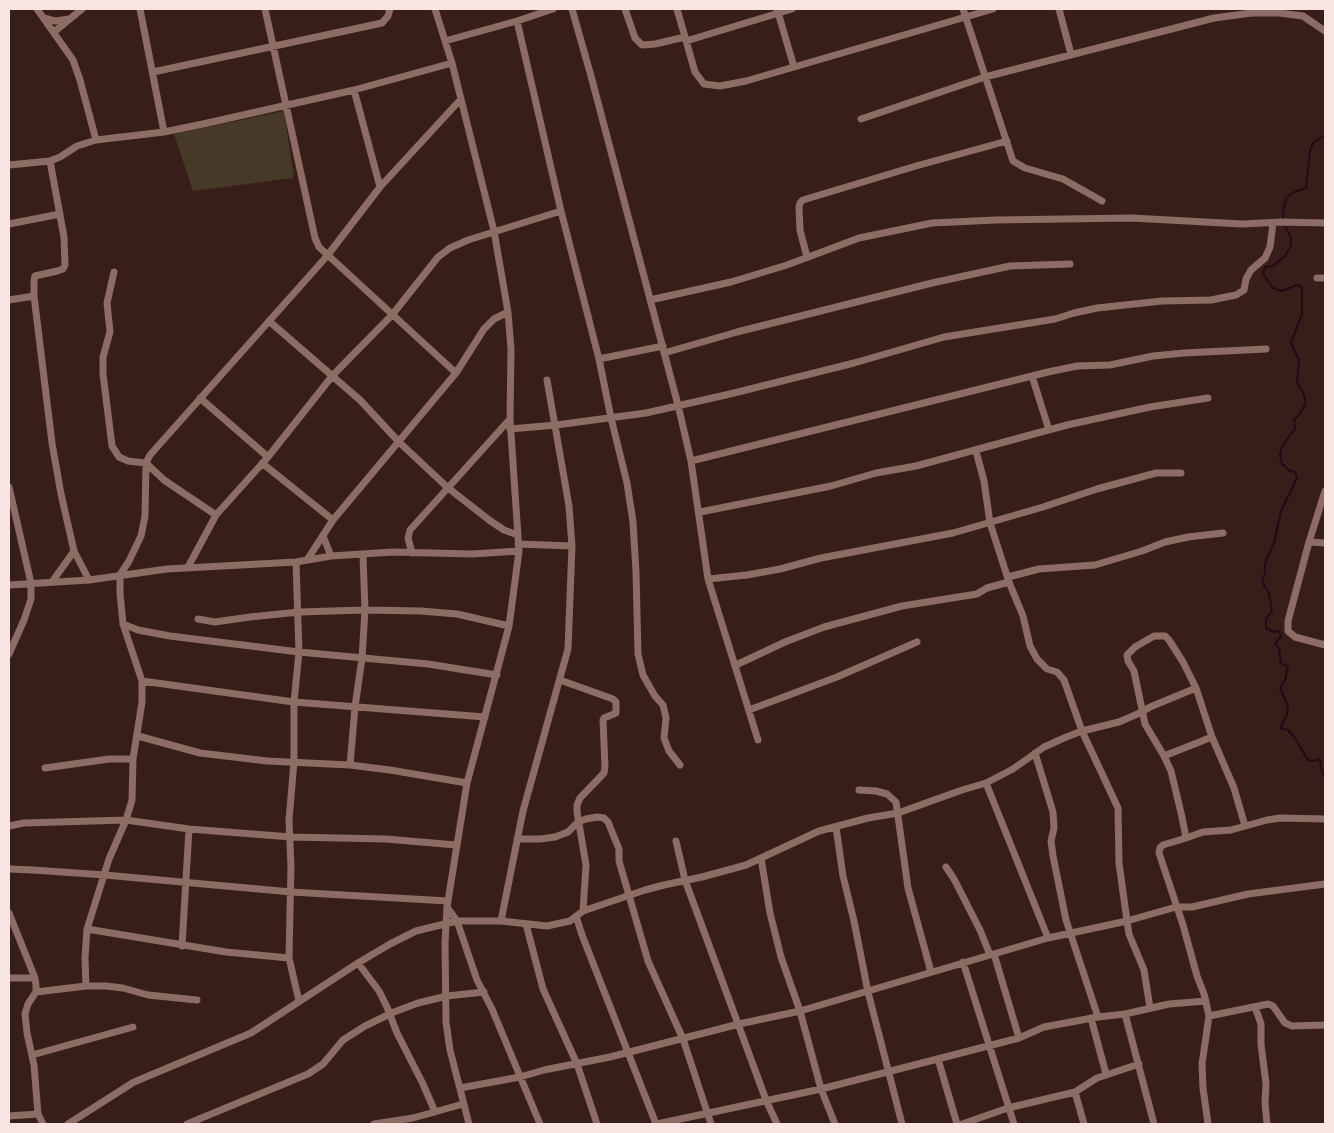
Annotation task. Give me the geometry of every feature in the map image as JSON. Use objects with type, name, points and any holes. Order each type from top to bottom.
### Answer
[{"type":"street","points":[[38,9],[75,66],[96,140]]},
{"type":"street","points":[[54,32],[82,9]]},
{"type":"street","points":[[140,9],[164,132]]},
{"type":"street","points":[[265,9],[315,238],[319,248],[456,373]]},
{"type":"street","points":[[153,72],[382,23],[388,16],[390,9]]},
{"type":"street","points":[[436,9],[452,64],[494,231],[508,312],[511,350],[510,429],[519,548],[509,626],[468,783],[456,845],[446,924],[446,1022],[450,1050],[469,1124]]},
{"type":"street","points":[[445,41],[553,9]]},
{"type":"street","points":[[572,9],[678,405],[700,512],[708,579],[758,740]]},
{"type":"street","points":[[625,9],[635,38],[642,45],[685,39],[778,11],[792,9]]},
{"type":"street","points":[[677,9],[695,72],[704,84],[720,86],[746,81],[794,67],[964,12],[993,9]]},
{"type":"street","points":[[1059,9],[1071,54]]},
{"type":"street","points":[[778,11],[794,67]]},
{"type":"street","points":[[964,12],[1013,161],[1025,168],[1063,179],[1102,201]]},
{"type":"street","points":[[861,119],[985,77],[1214,18],[1252,13],[1279,13],[1303,16],[1325,31]]},
{"type":"street","points":[[44,18],[55,21],[69,19]]},
{"type":"street","points":[[517,21],[562,211],[600,359],[611,418],[627,483],[633,522],[638,654],[642,676],[663,705],[666,718],[664,738],[669,751],[680,765]]},
{"type":"street","points":[[9,165],[50,161],[77,146],[96,140],[164,132],[286,106],[452,64]]},
{"type":"street","points":[[354,90],[380,187]]},
{"type":"street","points":[[86,986],[87,929],[109,859],[126,820],[132,800],[133,760],[138,736],[143,691],[142,681],[123,624],[120,575],[141,536],[145,516],[146,463],[150,454],[327,256],[380,187],[461,99]]},
{"type":"street","points":[[807,257],[800,230],[799,207],[803,200],[1007,141]]},
{"type":"street","points":[[50,161],[64,238],[65,265],[63,269],[58,271],[35,276],[34,296],[52,443],[74,551],[89,580]]},
{"type":"street","points":[[188,567],[216,515],[268,457],[333,375],[392,315],[438,258],[450,248],[494,231],[562,211]]},
{"type":"street","points":[[9,224],[60,214]]},
{"type":"street","points":[[650,300],[731,282],[860,238],[932,223],[950,221],[1132,218],[1242,224],[1325,223]]},
{"type":"street","points":[[510,429],[556,426],[678,405],[854,363],[944,337],[1056,319],[1097,308],[1211,300],[1236,295],[1244,290],[1246,279],[1251,270],[1265,258],[1270,247],[1273,223]]},
{"type":"street","points":[[600,359],[663,350],[932,283],[1010,266],[1070,264]]},
{"type":"street","points":[[114,272],[107,303],[110,332],[103,357],[103,374],[112,446],[119,457],[128,461],[146,463],[164,480],[216,515]]},
{"type":"street","points":[[1316,278],[1325,278]]},
{"type":"street","points":[[9,300],[34,296]]},
{"type":"street","points":[[307,560],[333,520],[456,373],[484,329],[494,319],[508,312]]},
{"type":"street","points":[[269,321],[333,375],[373,412],[399,442],[447,487],[489,520],[504,530],[518,535]]},
{"type":"street","points":[[691,461],[1077,366],[1110,365],[1153,356],[1232,350],[1266,350]]},
{"type":"street","points":[[1032,376],[1049,430]]},
{"type":"street","points":[[501,921],[517,839],[568,649],[572,546],[569,506],[547,380]]},
{"type":"street","points":[[200,398],[268,457]]},
{"type":"street","points":[[700,512],[831,486],[876,473],[916,466],[976,451],[1049,430],[1150,407],[1208,398]]},
{"type":"street","points":[[412,553],[408,538],[410,530],[510,419]]},
{"type":"street","points":[[976,451],[984,481],[990,523],[1008,580],[1023,616],[1030,646],[1037,659],[1047,669],[1057,672],[1064,680],[1082,731],[1118,808],[1119,863],[1127,921],[1144,970],[1150,1008]]},
{"type":"street","points":[[262,463],[333,520]]},
{"type":"street","points":[[708,579],[747,575],[821,558],[927,539],[990,523],[1097,489],[1156,473],[1181,473]]},
{"type":"street","points":[[9,486],[32,583],[26,613],[9,654]]},
{"type":"street","points":[[1325,491],[1288,621],[1288,631],[1295,637],[1325,645]]},
{"type":"street","points":[[736,666],[785,642],[832,625],[902,606],[978,594],[987,588],[1039,569],[1095,564],[1134,554],[1165,542],[1223,533]]},
{"type":"street","points":[[323,536],[331,556]]},
{"type":"street","points":[[1309,542],[1325,543]]},
{"type":"street","points":[[9,585],[89,580],[188,567],[296,562],[331,556],[412,553],[472,554],[519,548],[572,546]]},
{"type":"street","points":[[52,582],[74,551]]},
{"type":"street","points":[[350,766],[355,707],[362,658],[364,610],[362,555]]},
{"type":"street","points":[[296,562],[299,652],[294,702],[294,762],[289,820],[291,892],[289,958],[299,1001]]},
{"type":"street","points":[[198,619],[215,622],[299,612],[421,611],[457,614],[509,626]]},
{"type":"street","points":[[123,624],[138,630],[170,636],[299,652],[428,664],[497,674]]},
{"type":"street","points":[[1186,838],[1173,781],[1164,756],[1151,736],[1142,712],[1134,671],[1127,655],[1135,647],[1154,636],[1165,636],[1183,662],[1196,688],[1212,737],[1234,788],[1245,826]]},
{"type":"street","points":[[749,710],[836,677],[917,642]]},
{"type":"street","points":[[560,680],[613,699],[616,702],[616,713],[603,720],[604,773],[580,798],[576,812],[586,865],[580,914],[582,935],[657,1124],[821,1089],[1019,1038],[1044,1027],[1125,1014],[1169,1004],[1206,1001]]},
{"type":"street","points":[[142,681],[294,702],[485,718]]},
{"type":"street","points":[[68,1124],[134,1082],[251,1033],[358,962],[416,931],[457,921],[501,921],[547,926],[570,921],[580,914],[658,886],[733,869],[805,837],[868,818],[898,813],[986,783],[1064,738],[1082,731],[1119,722],[1196,688]]},
{"type":"street","points":[[138,736],[200,753],[390,770],[468,783]]},
{"type":"street","points":[[1164,756],[1212,737]]},
{"type":"street","points":[[1035,753],[1053,812],[1054,828],[1051,841],[1066,920],[1095,1018],[1106,1074]]},
{"type":"street","points":[[45,768],[109,759],[133,760]]},
{"type":"street","points":[[986,783],[1048,938]]},
{"type":"street","points":[[859,790],[887,794],[896,802],[908,888],[931,972]]},
{"type":"street","points":[[517,839],[555,837],[568,832],[578,822],[597,817],[604,818],[608,822],[619,848],[619,861],[648,961],[683,1039],[712,1124]]},
{"type":"street","points":[[1208,1124],[1202,1064],[1209,1016],[1183,925],[1159,853],[1160,848],[1163,845],[1203,832],[1222,832],[1266,820],[1280,818],[1325,819]]},
{"type":"street","points":[[9,826],[24,823],[126,820],[190,829],[290,837],[386,839],[456,845]]},
{"type":"street","points":[[836,827],[843,876],[868,992],[902,1124]]},
{"type":"street","points":[[182,946],[190,829]]},
{"type":"street","points":[[676,841],[685,880],[766,1100],[777,1124]]},
{"type":"street","points":[[761,858],[770,913],[781,957],[800,1011],[821,1089],[836,1124]]},
{"type":"street","points":[[946,867],[954,879],[992,955],[1019,1038]]},
{"type":"street","points":[[9,869],[105,875],[448,904]]},
{"type":"street","points":[[460,1088],[520,1078],[544,1070],[577,1064],[800,1011],[1048,938],[1176,908],[1192,907],[1248,894],[1325,884]]},
{"type":"street","points":[[448,904],[457,921],[477,980],[484,992],[540,1124]]},
{"type":"street","points":[[9,913],[35,978],[36,992],[28,1004],[25,1014],[32,1055],[38,1114],[43,1124]]},
{"type":"street","points":[[526,924],[543,989],[577,1064],[596,1124]]},
{"type":"street","points":[[87,929],[182,946],[289,958]]},
{"type":"street","points":[[358,962],[379,991],[435,1112]]},
{"type":"street","points":[[962,962],[1014,1124]]},
{"type":"street","points":[[9,978],[35,978]]},
{"type":"street","points":[[36,992],[86,986],[115,987],[148,995],[198,1000]]},
{"type":"street","points":[[186,1124],[308,1074],[323,1064],[343,1040],[365,1026],[390,1014],[447,996],[484,992]]},
{"type":"street","points":[[1209,1016],[1268,1004],[1273,1006],[1284,1023],[1292,1026],[1325,1026]]},
{"type":"street","points":[[1255,1006],[1261,1024],[1267,1124]]},
{"type":"street","points":[[1125,1014],[1154,1124]]},
{"type":"street","points":[[32,1055],[133,1027]]},
{"type":"street","points":[[938,1059],[957,1124]]},
{"type":"street","points":[[962,1124],[1008,1108],[1075,1092],[1106,1074],[1139,1064]]},
{"type":"street","points":[[1075,1092],[1084,1124]]},
{"type":"street","points":[[374,1124],[412,1118],[463,1104]]},
{"type":"street","points":[[9,1116],[38,1114]]},
{"type":"shaded area","points":[[284,111],[294,178],[193,191],[174,134]]},
{"type":"waterway","points":[[1325,99],[1325,118]]},
{"type":"waterway","points":[[1283,219],[1286,198],[1296,191],[1306,188],[1310,151],[1313,143],[1325,135]]},
{"type":"waterway","points":[[1284,224],[1291,238],[1291,246],[1285,256],[1273,266],[1265,267],[1263,274],[1273,288],[1282,291],[1297,285],[1302,287],[1302,314],[1291,343],[1299,360],[1297,383],[1303,392],[1306,403],[1294,420],[1295,429],[1282,446],[1280,455],[1282,464],[1290,471],[1295,472],[1297,478],[1281,511],[1274,543],[1265,563],[1265,573],[1262,582],[1269,593],[1272,611],[1266,619],[1266,628],[1274,632],[1280,631],[1281,637],[1275,643],[1279,649],[1281,663],[1288,667],[1285,680],[1280,688],[1288,706],[1287,715],[1280,728],[1288,730],[1308,760],[1320,759],[1325,778]]}]
